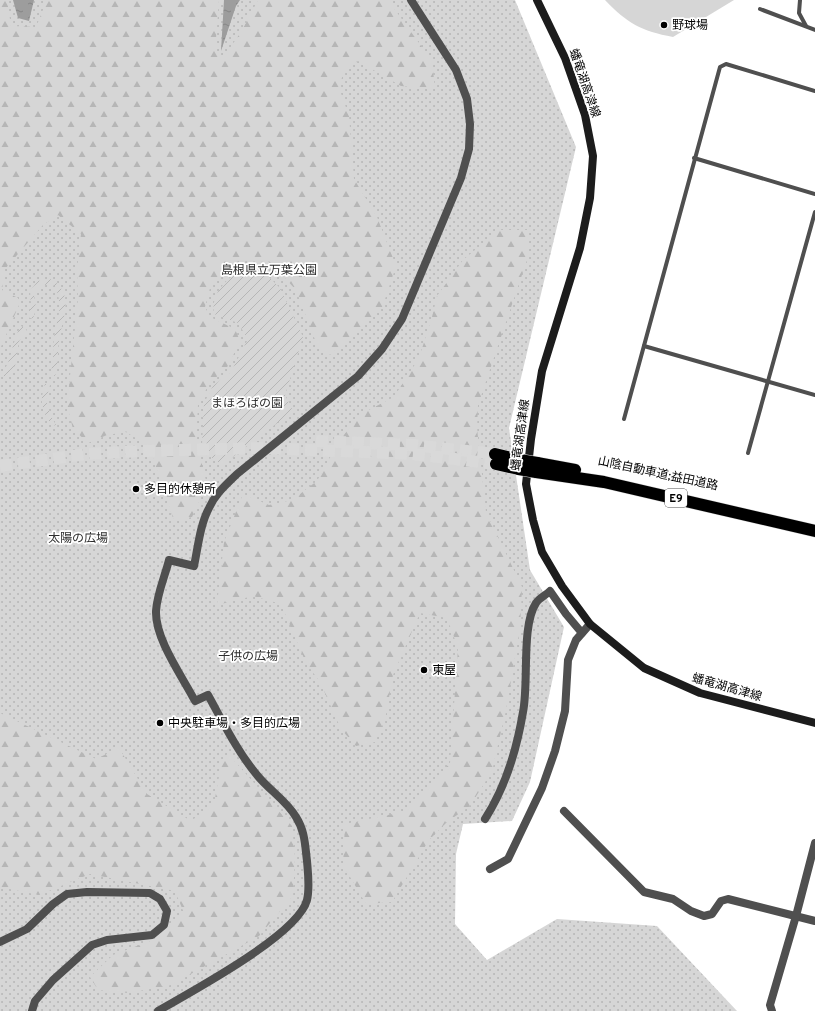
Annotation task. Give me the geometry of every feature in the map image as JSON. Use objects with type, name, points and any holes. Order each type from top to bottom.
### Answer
[{"type":"highway","name":"山陰自動車道;益田道路","points":[[495,459],[604,482],[815,531]]},
{"type":"highway","name":"山陰自動車道;益田道路","points":[[537,468],[605,475],[815,523]]},
{"type":"main road","name":"蟠竜湖高津線","points":[[537,0],[565,58],[583,108],[593,156],[590,198],[580,248],[542,371],[526,484],[533,520],[542,552],[562,586],[590,624],[644,668],[700,694],[815,722]]},
{"type":"street","points":[[158,1011],[263,947],[283,933],[297,917],[307,901],[309,881],[304,833],[296,816],[245,760],[208,695],[195,700],[161,638],[156,610],[170,560],[194,566],[203,524],[209,507],[219,492],[237,474],[358,376],[382,349],[402,319],[461,178],[469,149],[470,124],[466,99],[456,70],[411,0]]},
{"type":"street","points":[[485,819],[493,808],[504,782],[523,713],[528,629],[537,602],[550,591],[566,614],[582,633]]},
{"type":"street","points":[[490,869],[508,859],[542,788],[565,711],[568,660],[576,640],[590,624]]},
{"type":"street","points":[[564,811],[644,892],[673,899],[690,911],[704,916],[712,914],[721,901],[728,899],[815,921]]},
{"type":"street","points":[[772,1011],[770,1005],[796,916],[815,843]]},
{"type":"street","points":[[0,942],[27,929],[53,904],[67,894],[87,892],[150,893],[160,899],[167,911],[164,925],[152,935],[107,940],[92,945],[53,980],[35,1001],[32,1011]]},
{"type":"lane","points":[[800,0],[799,13],[806,27]]},
{"type":"lane","points":[[760,9],[815,30]]},
{"type":"lane","points":[[624,419],[720,67],[726,64],[815,91]]},
{"type":"lane","points":[[694,158],[815,194]]},
{"type":"lane","points":[[748,453],[815,212]]},
{"type":"lane","points":[[644,346],[767,382],[815,394]]},
{"type":"green space","name":"島根県立万葉公園","points":[[0,0],[515,0],[576,147],[509,428],[530,570],[564,627],[530,782],[512,821],[463,824],[456,854],[455,924],[487,960],[557,919],[657,926],[737,1011],[0,1011]]},
{"type":"green space","points":[[0,0],[7,0],[11,26],[36,27],[47,0],[219,0],[215,52],[223,58],[241,32],[258,0],[388,0],[432,61],[435,89],[401,86],[358,61],[344,70],[339,88],[349,116],[354,179],[377,217],[396,266],[382,308],[330,355],[317,345],[296,290],[270,262],[238,261],[211,284],[205,307],[210,317],[235,329],[240,341],[228,366],[209,384],[198,405],[196,439],[207,485],[192,517],[174,521],[149,446],[126,432],[107,435],[88,443],[73,429],[67,405],[78,299],[77,270],[81,234],[58,215],[43,225],[5,269],[2,290],[18,298],[19,305],[0,349]]},
{"type":"green space","name":"野球場","points":[[605,0],[734,0],[673,37],[652,32],[635,25],[620,15]]},
{"type":"green space","points":[[499,230],[527,230],[527,260],[478,405],[477,428],[486,512],[522,587],[520,628],[506,710],[492,771],[470,806],[447,822],[429,840],[392,902],[366,904],[343,865],[345,824],[407,811],[450,763],[458,648],[447,618],[420,613],[393,675],[385,720],[375,742],[356,746],[341,729],[320,682],[306,663],[281,604],[253,596],[217,605],[224,542],[243,494],[269,505],[292,500],[317,481],[339,441],[361,414],[394,397],[419,358],[437,296],[463,260]]},
{"type":"green space","name":"まほろばの園","points":[[237,272],[268,276],[280,288],[303,337],[285,395],[293,411],[222,465],[211,457],[202,445],[204,403],[213,386],[231,372],[248,339],[238,323],[214,314],[214,301],[216,295],[223,285]]},
{"type":"green space","points":[[50,279],[58,284],[63,291],[65,299],[55,376],[50,374],[52,366],[53,343],[59,313],[58,294],[55,286],[49,284],[40,286],[34,295],[36,308],[33,319],[28,317],[31,305],[30,291],[38,281]]},
{"type":"green space","points":[[21,326],[27,330],[19,341],[15,366],[6,379],[2,374],[6,368],[15,338]]},
{"type":"green space","points":[[45,384],[50,385],[47,397],[47,406],[56,425],[52,426],[42,405],[42,396]]},
{"type":"green space","points":[[0,713],[96,759],[119,748],[147,794],[191,821],[214,804],[222,760],[230,756],[292,826],[295,858],[293,896],[259,936],[171,985],[128,993],[98,990],[90,977],[113,955],[161,937],[184,913],[175,891],[90,874],[39,895],[0,887]]},
{"type":"water","points":[[13,0],[34,0],[29,21],[18,18]]},
{"type":"water","points":[[224,0],[240,0],[236,6],[221,51]]},
{"type":"tunnel","points":[[316,441],[413,445],[495,454]]},
{"type":"tunnel","points":[[0,466],[87,454],[263,448],[413,454],[496,464]]},
{"type":"place","name":"野球場","points":[[664,25]]},
{"type":"place","name":"多目的休憩所","points":[[136,489]]},
{"type":"place","name":"東屋","points":[[424,670]]},
{"type":"place","name":"中央駐車場・多目的広場","points":[[160,723]]},
{"type":"park label","name":"太陽の広場","points":[[78,538]]},
{"type":"park label","name":"子供の広場","points":[[248,656]]}]
